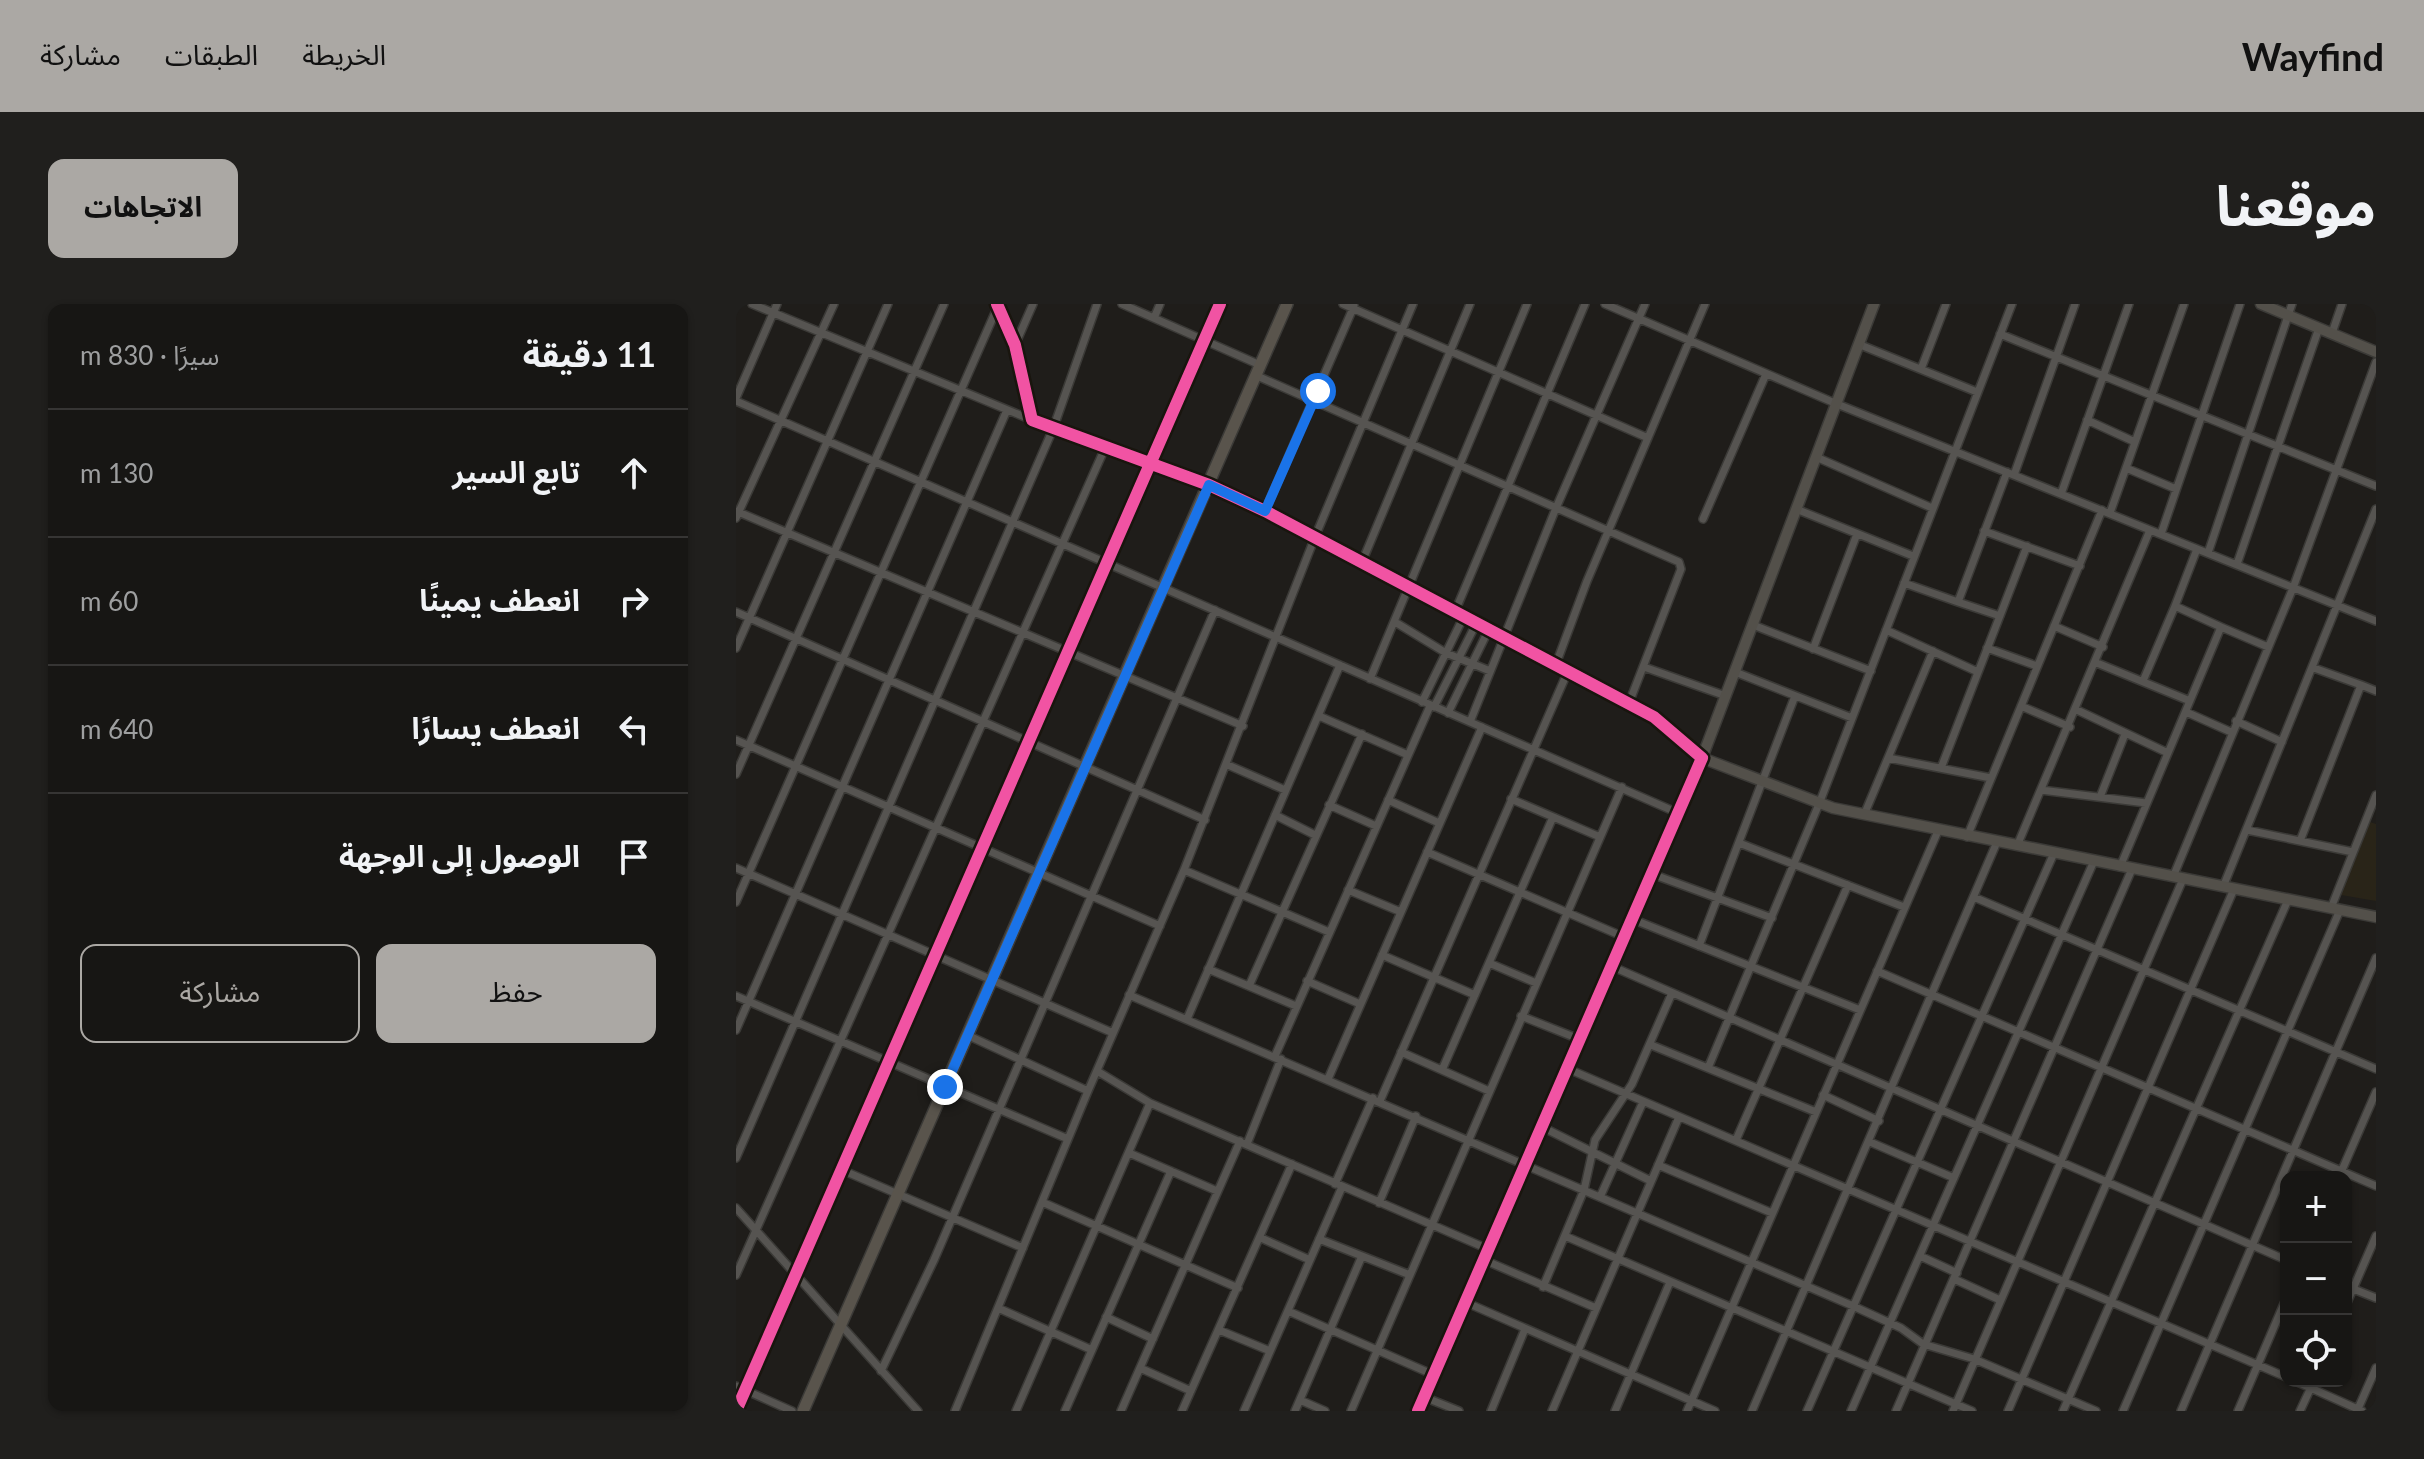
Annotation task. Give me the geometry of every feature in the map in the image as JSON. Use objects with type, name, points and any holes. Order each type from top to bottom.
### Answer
[{"type":"main road","points":[[803,1411],[1287,304]]},
{"type":"street","points":[[752,304],[914,373],[1053,429],[1209,485],[1265,511],[1454,614],[1629,703],[1668,726],[1702,758],[1762,783],[1819,804],[1864,815],[2376,917]]},
{"type":"street","points":[[777,304],[736,400],[1678,813]]},
{"type":"street","points":[[834,304],[737,513],[1243,726]]},
{"type":"street","points":[[736,648],[888,304]]},
{"type":"street","points":[[736,774],[944,304]]},
{"type":"street","points":[[1015,345],[1033,304]]},
{"type":"street","points":[[736,1158],[1053,429],[1097,304]]},
{"type":"street","points":[[1122,304],[1204,340],[1313,402],[1681,565],[1629,703]]},
{"type":"street","points":[[1154,318],[1160,304]]},
{"type":"street","points":[[736,1411],[740,1388],[796,1276],[1220,304]]},
{"type":"street","points":[[1343,304],[1354,306],[1648,438]]},
{"type":"street","points":[[955,1411],[1228,765],[1315,537],[1413,304]]},
{"type":"street","points":[[1362,562],[1470,304]]},
{"type":"street","points":[[1370,679],[1527,304]]},
{"type":"street","points":[[1454,614],[1585,304]]},
{"type":"street","points":[[1605,304],[1837,404],[2376,621]]},
{"type":"street","points":[[1470,722],[1556,508],[1645,304]]},
{"type":"street","points":[[1556,664],[1705,304]]},
{"type":"street","points":[[1418,1411],[1702,758],[1874,304]]},
{"type":"street","points":[[1921,369],[1946,304]]},
{"type":"street","points":[[1708,1068],[1819,804],[2012,304]]},
{"type":"street","points":[[1958,602],[2075,304]]},
{"type":"street","points":[[2061,494],[2129,304]]},
{"type":"street","points":[[1967,837],[2054,626],[2126,468],[2184,304]]},
{"type":"street","points":[[2161,534],[2240,304]]},
{"type":"street","points":[[2261,304],[2290,310],[2319,328],[2376,352]]},
{"type":"street","points":[[2332,333],[2342,304]]},
{"type":"street","points":[[998,305],[1015,345],[1032,420]]},
{"type":"street","points":[[736,902],[998,305]]},
{"type":"street","points":[[1265,511],[1354,306]]},
{"type":"street","points":[[2208,553],[2290,310]]},
{"type":"street","points":[[2237,564],[2319,328]]},
{"type":"street","points":[[2000,334],[2376,486]]},
{"type":"street","points":[[1858,344],[1977,392]]},
{"type":"street","points":[[1954,1407],[2144,971],[2231,732],[2293,588],[2376,362]]},
{"type":"street","points":[[1703,519],[1766,374]]},
{"type":"street","points":[[736,1030],[1007,410]]},
{"type":"street","points":[[2087,420],[2135,442]]},
{"type":"street","points":[[736,1275],[738,1262],[841,1041],[1105,448]]},
{"type":"street","points":[[1816,457],[1932,508]]},
{"type":"street","points":[[2126,468],[2176,489]]},
{"type":"street","points":[[1796,509],[1913,556]]},
{"type":"street","points":[[2008,1411],[2189,991],[2229,888],[2247,830],[2376,509]]},
{"type":"street","points":[[2017,846],[2097,663],[2150,530]]},
{"type":"street","points":[[1984,531],[2080,566]]},
{"type":"street","points":[[1813,649],[1857,534]]},
{"type":"street","points":[[1941,768],[2027,546]]},
{"type":"street","points":[[2143,681],[2197,549]]},
{"type":"street","points":[[1904,583],[2000,616]]},
{"type":"street","points":[[2175,606],[2268,647]]},
{"type":"street","points":[[881,1371],[952,1217],[1135,788],[1215,610]]},
{"type":"street","points":[[736,612],[1205,820]]},
{"type":"street","points":[[1121,1411],[1217,1191],[1243,1143],[1296,1006],[1408,755],[1446,653],[1463,618]]},
{"type":"street","points":[[1395,622],[1446,653],[1490,671]]},
{"type":"street","points":[[1429,705],[1459,659],[1476,624]]},
{"type":"street","points":[[1753,625],[1871,671]]},
{"type":"street","points":[[2054,626],[2103,647]]},
{"type":"street","points":[[1896,1411],[2099,950],[2146,803],[2221,627]]},
{"type":"street","points":[[1886,630],[1978,672]]},
{"type":"street","points":[[1448,713],[1488,631]]},
{"type":"street","points":[[1987,648],[2037,666]]},
{"type":"street","points":[[1864,815],[1933,651]]},
{"type":"street","points":[[2097,663],[2190,701]]},
{"type":"street","points":[[1187,1019],[1340,665]]},
{"type":"street","points":[[1644,667],[1726,696]]},
{"type":"street","points":[[2314,668],[2376,691]]},
{"type":"street","points":[[1244,1411],[1319,1239],[1338,1186],[1401,1052],[1568,671]]},
{"type":"street","points":[[1735,672],[1852,718]]},
{"type":"street","points":[[2300,841],[2361,685]]},
{"type":"street","points":[[1699,946],[1795,696]]},
{"type":"street","points":[[2021,706],[2070,727]]},
{"type":"street","points":[[2077,710],[2168,753]]},
{"type":"street","points":[[2186,712],[2231,732]]},
{"type":"street","points":[[1319,716],[1408,755]]},
{"type":"street","points":[[2236,721],[2282,742]]},
{"type":"street","points":[[1328,1079],[1482,727]]},
{"type":"street","points":[[1249,986],[1362,734]]},
{"type":"street","points":[[2100,797],[2125,734]]},
{"type":"street","points":[[736,740],[1160,926]]},
{"type":"street","points":[[1888,758],[1991,778]]},
{"type":"street","points":[[1228,765],[1285,790]]},
{"type":"street","points":[[1351,1411],[1622,787]]},
{"type":"street","points":[[2041,790],[2146,803]]},
{"type":"street","points":[[2123,1411],[2287,1034],[2336,909],[2353,852],[2373,812],[2376,795]]},
{"type":"street","points":[[1511,799],[1600,837]]},
{"type":"street","points":[[1388,800],[1439,823]]},
{"type":"street","points":[[1329,805],[1376,826]]},
{"type":"street","points":[[1275,815],[1315,835]]},
{"type":"street","points":[[1442,1070],[1553,817]]},
{"type":"street","points":[[2247,830],[2353,852]]},
{"type":"street","points":[[1687,1411],[1938,831]]},
{"type":"street","points":[[1752,1411],[1893,1091],[1997,842]]},
{"type":"street","points":[[1739,843],[1904,907]]},
{"type":"street","points":[[1427,852],[1624,937]]},
{"type":"street","points":[[1807,1411],[2054,853]]},
{"type":"street","points":[[1851,1411],[2094,861]]},
{"type":"street","points":[[736,868],[1113,1033]]},
{"type":"street","points":[[1184,870],[1329,932]]},
{"type":"street","points":[[1652,874],[1772,918]]},
{"type":"street","points":[[1736,1140],[1848,885]]},
{"type":"street","points":[[1348,890],[1401,912]]},
{"type":"street","points":[[1976,898],[2287,1034],[2376,1069]]},
{"type":"street","points":[[2063,1411],[2288,900]]},
{"type":"street","points":[[1632,919],[1860,1010]]},
{"type":"street","points":[[1382,955],[1475,995]]},
{"type":"street","points":[[2181,1411],[2376,958]]},
{"type":"street","points":[[1489,963],[1536,983]]},
{"type":"street","points":[[1611,966],[2280,1257]]},
{"type":"street","points":[[1208,969],[1296,1006]]},
{"type":"street","points":[[1877,971],[2293,1150],[2334,1171]]},
{"type":"street","points":[[1307,981],[1360,1004]]},
{"type":"street","points":[[1543,1287],[1584,1190],[1591,1152],[1599,1130],[1626,1094],[1651,1045],[1672,993]]},
{"type":"street","points":[[1129,995],[1468,1138],[1853,1306],[1927,1345],[1974,1359],[2096,1411]]},
{"type":"street","points":[[736,996],[1068,1139]]},
{"type":"street","points":[[1521,1016],[1579,1039]]},
{"type":"street","points":[[967,1035],[1088,1091]]},
{"type":"street","points":[[1651,1045],[1816,1112]]},
{"type":"street","points":[[1401,1052],[1489,1091]]},
{"type":"street","points":[[1566,1068],[1794,1163],[2280,1374]]},
{"type":"street","points":[[1097,1071],[1150,1103],[1488,1249]]},
{"type":"street","points":[[2341,1171],[2376,1092]]},
{"type":"street","points":[[1823,1095],[1879,1121]]},
{"type":"street","points":[[1600,1197],[1643,1102]]},
{"type":"street","points":[[1028,1411],[1017,1409],[1099,1227],[1150,1103]]},
{"type":"street","points":[[1379,1203],[1416,1116]]},
{"type":"street","points":[[1552,1411],[1679,1117]]},
{"type":"street","points":[[1540,1126],[1651,1181]]},
{"type":"street","points":[[1870,1142],[1954,1178]]},
{"type":"street","points":[[1129,1153],[1217,1191]]},
{"type":"street","points":[[1182,1411],[1292,1164]]},
{"type":"street","points":[[1658,1165],[1772,1213]]},
{"type":"street","points":[[842,1170],[1023,1248]]},
{"type":"street","points":[[1065,1411],[1171,1171]]},
{"type":"street","points":[[2352,1178],[2376,1186]]},
{"type":"street","points":[[1042,1202],[1238,1288]]},
{"type":"street","points":[[736,1208],[918,1411]]},
{"type":"street","points":[[1565,1236],[1908,1383],[1954,1407],[1972,1411]]},
{"type":"street","points":[[2352,1283],[2376,1236]]},
{"type":"street","points":[[1261,1238],[1310,1260]]},
{"type":"street","points":[[1319,1239],[1410,1275]]},
{"type":"street","points":[[1295,1411],[1362,1256]]},
{"type":"street","points":[[1920,1256],[2000,1300]]},
{"type":"street","points":[[1484,1260],[1596,1308]]},
{"type":"street","points":[[1615,1411],[1670,1282]]},
{"type":"street","points":[[2352,1288],[2376,1298]]},
{"type":"street","points":[[1465,1302],[1715,1411]]},
{"type":"street","points":[[998,1308],[1092,1350]]},
{"type":"street","points":[[1288,1311],[1434,1375]]},
{"type":"street","points":[[2238,1411],[2280,1313]]},
{"type":"street","points":[[1106,1317],[1153,1339]]},
{"type":"street","points":[[1491,1411],[1525,1329]]},
{"type":"street","points":[[1219,1330],[1270,1351]]},
{"type":"street","points":[[1140,1368],[1191,1391]]},
{"type":"street","points":[[2316,1387],[2359,1410],[2376,1368]]},
{"type":"street","points":[[2300,1411],[2311,1387]]},
{"type":"street","points":[[740,1388],[792,1411]]},
{"type":"street","points":[[1424,1397],[1459,1411]]},
{"type":"street","points":[[1300,1400],[1325,1411]]},
{"type":"shaded area","points":[[2370,822],[2376,824],[2376,901],[2341,895]]},
{"type":"cycle path","points":[[997,304],[1015,345],[1032,420],[1209,485],[1265,511],[1654,717],[1702,758],[1418,1411]]},
{"type":"cycle path","points":[[736,1411],[1220,304]]},
{"type":"route","points":[[945,1087],[1209,485],[1265,511],[1318,391]]}]
